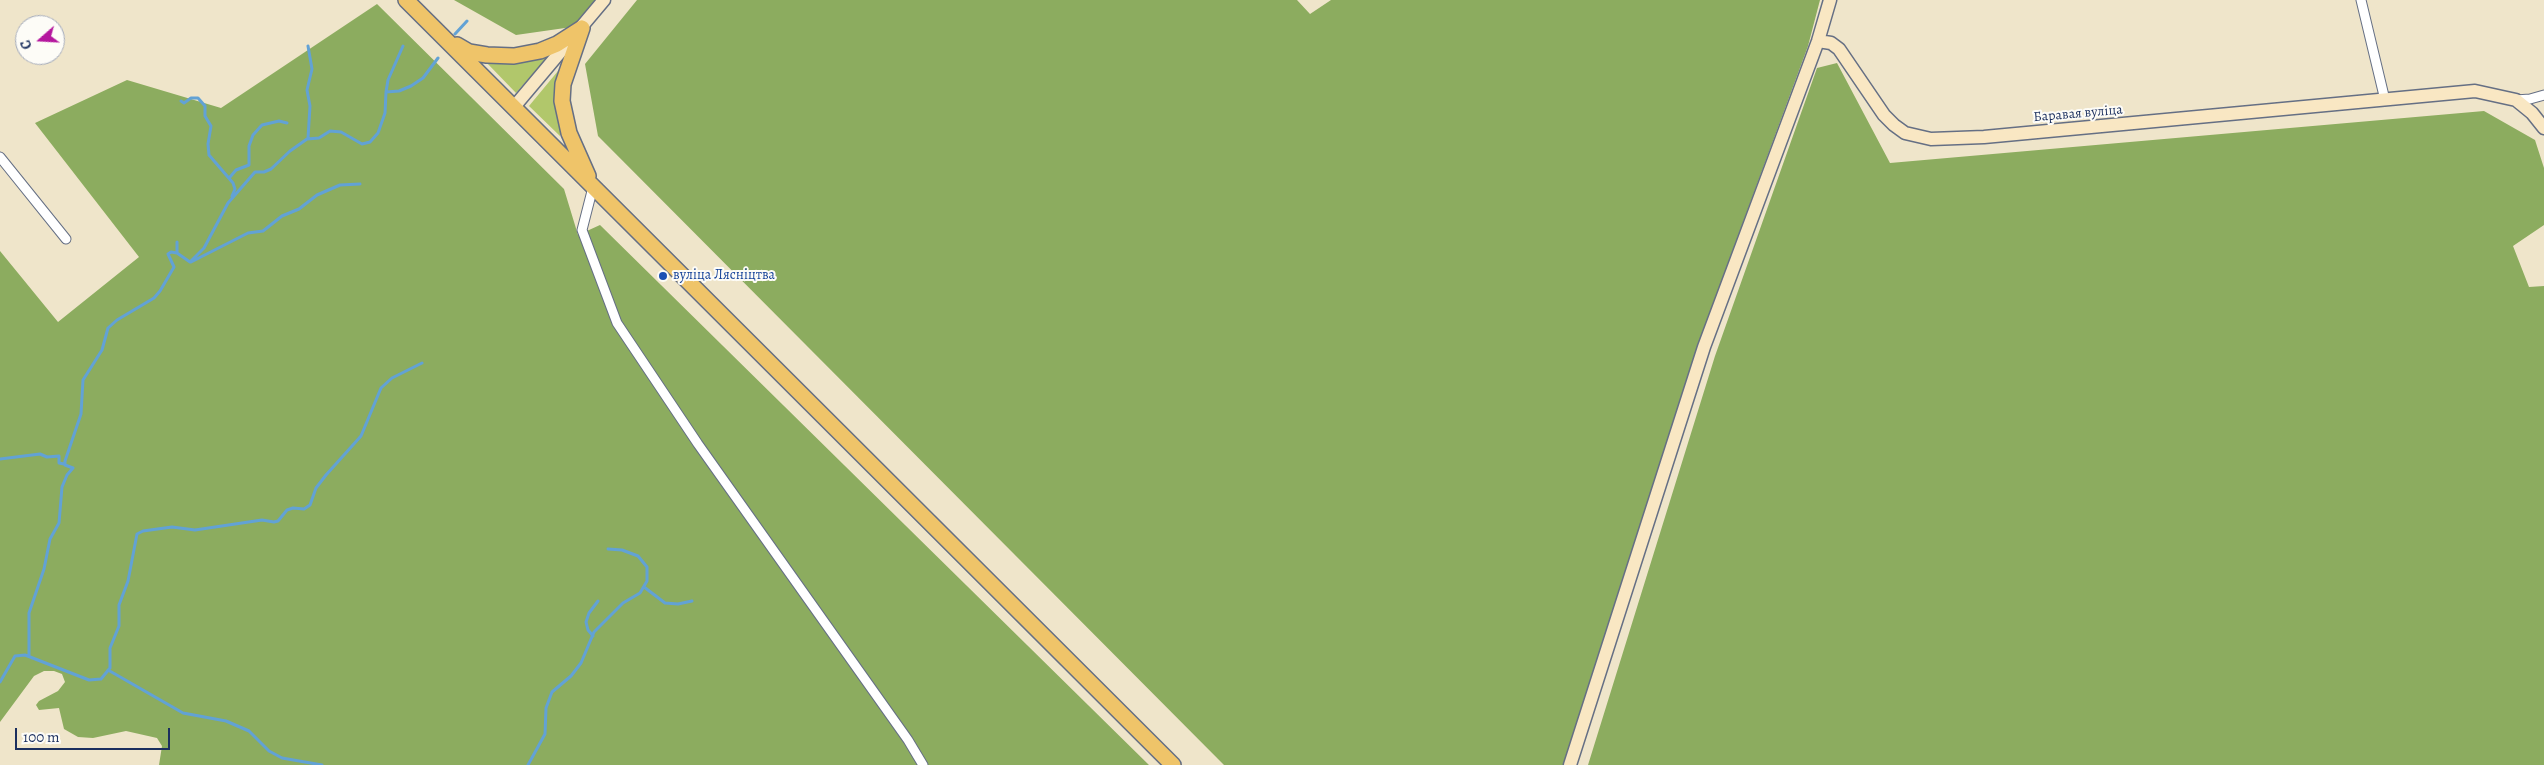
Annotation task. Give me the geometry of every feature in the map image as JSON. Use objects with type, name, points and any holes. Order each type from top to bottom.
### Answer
[{"type":"main road","points":[[406,0],[1173,765]]},
{"type":"main road","points":[[442,36],[469,52],[514,56],[540,51],[557,44],[582,28]]},
{"type":"main road","points":[[582,28],[562,84],[562,101],[569,133],[593,187]]},
{"type":"street","points":[[514,107],[604,0]]},
{"type":"street","points":[[1570,765],[1704,347],[1818,41],[1830,0]]},
{"type":"street","points":[[2361,0],[2385,100]]},
{"type":"street","name":"Баравая вуліца","points":[[1818,41],[1831,43],[1839,49],[1884,115],[1894,125],[1905,133],[1931,139],[1984,138],[2475,91],[2516,100]]},
{"type":"street","points":[[2516,100],[2544,95]]},
{"type":"street","points":[[2516,100],[2532,113],[2544,128]]},
{"type":"street","points":[[0,157],[66,239]]},
{"type":"street","points":[[593,187],[582,230],[617,323],[698,444],[903,732],[923,765]]},
{"type":"green space","points":[[454,0],[595,0],[572,27],[516,35]]},
{"type":"green space","points":[[637,0],[1297,0],[1310,14],[1331,0],[1820,0],[1808,46],[1700,339],[1563,765],[1224,765],[598,136],[585,64]]},
{"type":"green space","points":[[377,4],[564,189],[578,235],[600,225],[1149,765],[159,765],[162,746],[157,738],[126,731],[93,738],[78,737],[64,729],[59,708],[39,710],[36,705],[39,701],[58,691],[65,682],[62,674],[54,671],[44,671],[34,676],[0,722],[0,251],[58,322],[139,257],[35,123],[127,80],[221,108]]},
{"type":"green space","points":[[550,54],[516,93],[486,62]]},
{"type":"green space","points":[[1837,63],[1890,163],[2484,111],[2535,140],[2544,168],[2544,225],[2513,246],[2529,287],[2544,286],[2544,765],[1588,765],[1715,356],[1817,68]]},
{"type":"green space","points":[[558,71],[555,103],[560,136],[529,106]]},
{"type":"waterway","points":[[455,34],[467,21]]},
{"type":"waterway","points":[[308,46],[312,69],[307,90],[310,106],[308,138]]},
{"type":"waterway","points":[[386,92],[388,80],[403,46]]},
{"type":"waterway","points":[[29,655],[29,613],[44,569],[50,539],[59,523],[62,487],[67,475],[73,468],[65,465],[65,461],[81,414],[83,380],[102,350],[108,328],[117,320],[154,298],[160,291],[174,267],[168,254],[171,252],[177,253],[190,262],[204,248],[228,203],[255,172],[264,172],[271,169],[290,151],[307,139],[319,138],[330,131],[341,132],[362,144],[370,142],[378,133],[385,113],[386,92],[399,91],[411,86],[423,78],[438,58]]},
{"type":"waterway","points":[[181,101],[184,103],[191,98],[198,98],[205,106],[205,116],[211,126],[208,144],[209,155],[233,183],[235,189],[232,196]]},
{"type":"waterway","points":[[230,177],[236,170],[249,165],[249,146],[253,135],[262,125],[279,121],[287,123]]},
{"type":"waterway","points":[[191,262],[248,233],[263,231],[282,216],[299,209],[317,195],[340,185],[360,184]]},
{"type":"waterway","points":[[177,242],[177,253]]},
{"type":"waterway","points":[[0,682],[15,656],[25,655],[89,680],[101,679],[110,668],[110,648],[119,626],[119,605],[128,581],[137,534],[143,531],[172,527],[195,530],[262,520],[274,522],[278,521],[287,510],[293,508],[304,509],[310,505],[316,488],[326,475],[361,436],[381,388],[392,378],[422,363]]},
{"type":"waterway","points":[[0,459],[40,454],[47,457],[59,456],[59,463],[64,464]]},
{"type":"waterway","points":[[528,765],[545,734],[546,708],[552,692],[571,676],[581,663],[594,632],[623,603],[640,593],[647,581],[647,567],[638,556],[622,550],[608,549]]},
{"type":"waterway","points":[[644,587],[665,603],[678,604],[692,601]]},
{"type":"waterway","points":[[593,636],[588,630],[586,622],[589,613],[598,601]]},
{"type":"waterway","points":[[108,670],[183,713],[226,721],[249,731],[269,751],[282,758],[322,765]]},
{"type":"place","name":"вуліца Лясніцтва","points":[[663,276]]}]
